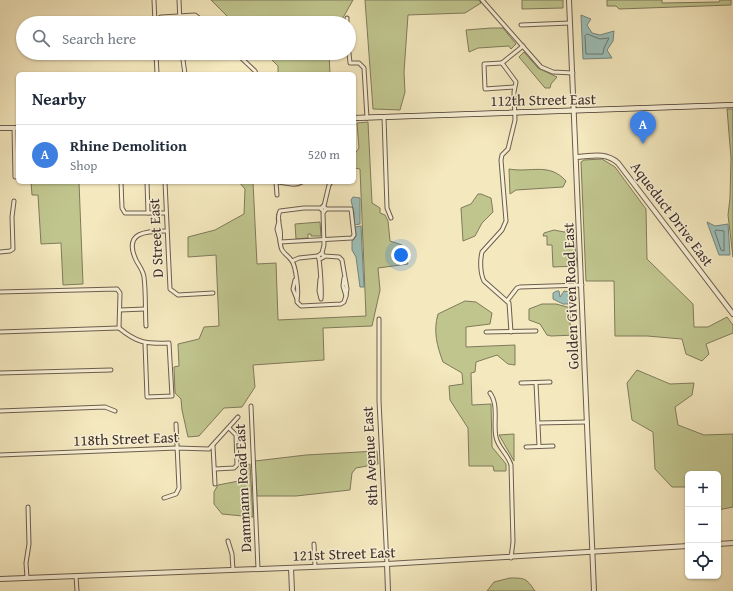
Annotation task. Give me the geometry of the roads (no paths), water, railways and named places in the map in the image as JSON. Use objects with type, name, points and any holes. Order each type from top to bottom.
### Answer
[{"type":"main road","name":"112th Street East","points":[[356,118],[515,112],[574,112],[733,105]]},
{"type":"main road","points":[[0,128],[16,128]]},
{"type":"street","points":[[154,0],[155,16]]},
{"type":"street","points":[[179,0],[180,16]]},
{"type":"street","points":[[482,0],[521,47],[544,69],[558,73],[573,73]]},
{"type":"street","name":"Golden Given Road East","points":[[569,0],[577,157],[594,591]]},
{"type":"street","points":[[161,16],[196,16]]},
{"type":"street","points":[[521,25],[570,23]]},
{"type":"street","points":[[514,87],[485,88],[484,64],[502,63],[521,47]]},
{"type":"street","points":[[156,60],[157,72]]},
{"type":"street","points":[[182,60],[184,72]]},
{"type":"street","points":[[243,60],[255,72]]},
{"type":"street","points":[[350,60],[350,63],[359,63],[364,68],[367,118]]},
{"type":"street","points":[[502,63],[516,82],[514,87],[515,112],[508,149],[502,156],[501,160],[504,186],[505,225],[482,252],[481,256],[482,278],[485,283],[510,305],[511,332]]},
{"type":"street","points":[[384,117],[387,208],[391,218]]},
{"type":"street","points":[[15,177],[16,128]]},
{"type":"street","name":"Aqueduct Drive East","points":[[577,157],[604,155],[618,163],[733,314]]},
{"type":"street","points":[[121,184],[123,210],[128,213],[165,213]]},
{"type":"street","points":[[147,184],[148,213]]},
{"type":"street","name":"D Street East","points":[[164,184],[170,287],[173,292],[178,295],[213,293]]},
{"type":"street","points":[[276,184],[277,195]]},
{"type":"street","points":[[292,261],[299,258],[319,258],[323,254],[324,208],[330,184]]},
{"type":"street","points":[[0,252],[10,251],[13,249],[12,217],[14,201]]},
{"type":"street","points":[[280,241],[352,238],[354,232],[351,222],[352,212],[350,208],[324,208],[281,210],[278,214],[277,229],[282,253],[292,261],[295,280],[293,289],[298,304],[301,306],[341,304],[345,301],[347,289],[342,260],[339,257],[323,254]]},
{"type":"street","points":[[146,326],[144,276],[134,256],[134,245],[138,234],[149,231],[166,231]]},
{"type":"street","points":[[319,258],[319,291],[322,304]]},
{"type":"street","points":[[507,301],[517,288],[520,287],[582,285]]},
{"type":"street","points":[[0,292],[118,290],[120,310],[119,328]]},
{"type":"street","points":[[120,310],[145,309]]},
{"type":"street","name":"8th Avenue East","points":[[379,319],[379,401],[388,591]]},
{"type":"street","points":[[0,332],[119,328],[144,344],[169,344],[172,396],[147,397],[144,344]]},
{"type":"street","points":[[486,332],[536,331]]},
{"type":"street","points":[[0,372],[111,370]]},
{"type":"street","points":[[522,383],[550,382]]},
{"type":"street","points":[[536,383],[539,446]]},
{"type":"street","points":[[490,393],[494,400],[496,441],[508,457],[511,465],[513,542],[511,558]]},
{"type":"street","name":"Dammann Road East","points":[[251,406],[258,569]]},
{"type":"street","points":[[0,411],[105,407],[115,411]]},
{"type":"street","points":[[215,484],[214,446],[238,417]]},
{"type":"street","points":[[538,423],[588,422]]},
{"type":"street","points":[[164,498],[176,494],[179,491],[176,424]]},
{"type":"street","points":[[215,469],[234,468],[237,465],[236,436],[229,428]]},
{"type":"street","name":"118th Street East","points":[[0,455],[177,448],[209,449],[214,446]]},
{"type":"street","points":[[526,447],[553,446]]},
{"type":"street","points":[[27,578],[26,563],[29,544],[28,507]]},
{"type":"street","points":[[228,541],[232,554],[233,570]]},
{"type":"street","points":[[721,544],[733,543]]},
{"type":"street","points":[[314,544],[315,567]]},
{"type":"street","name":"121st Street East","points":[[0,579],[387,564],[511,558],[685,546]]},
{"type":"street","points":[[291,568],[292,591]]},
{"type":"street","points":[[76,576],[77,591]]},
{"type":"water","points":[[581,15],[591,19],[587,25],[592,33],[600,35],[614,31],[613,41],[607,50],[612,58],[583,59]]},
{"type":"water","points":[[353,197],[360,198],[360,224],[354,225],[354,213],[351,200]]},
{"type":"water","points":[[707,222],[715,226],[728,224],[730,255],[719,255]]},
{"type":"water","points":[[361,226],[364,287],[360,287],[356,257],[352,250],[352,241],[356,235],[355,227]]},
{"type":"water","points":[[559,291],[560,297],[564,291],[570,292],[571,297],[568,304],[563,304],[553,299],[553,293]]},
{"type":"waterway","points":[[733,106],[733,136]]},
{"type":"place","name":"Rhine Demolition","points":[[643,144]]}]
